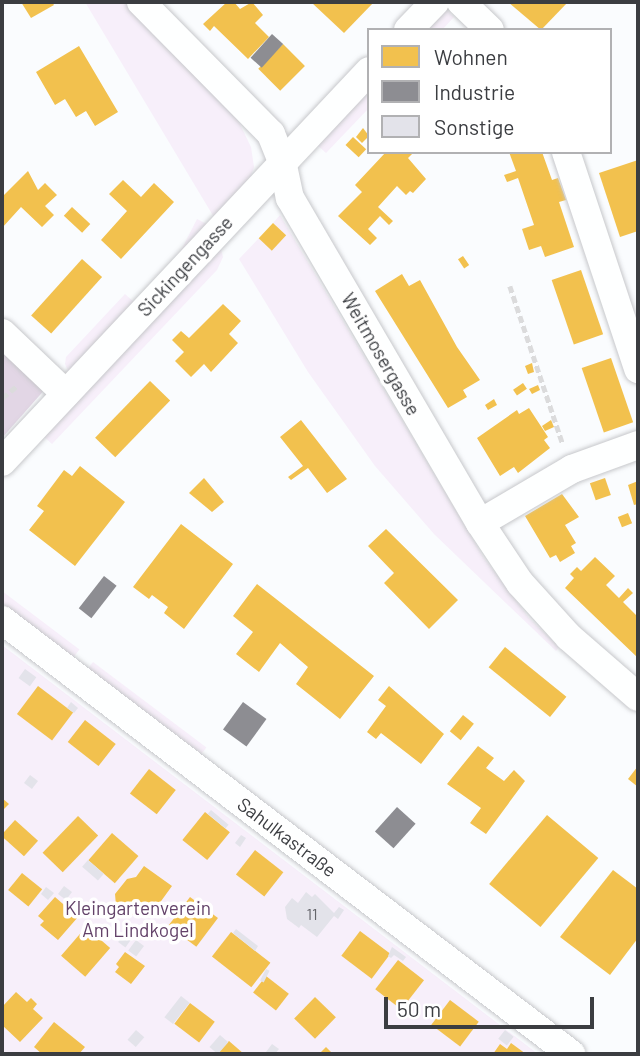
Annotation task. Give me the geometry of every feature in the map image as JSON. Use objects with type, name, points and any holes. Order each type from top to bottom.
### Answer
[{"type":"street","name":"Weitmosergasse","points":[[141,2],[271,134],[282,161],[290,198],[480,523],[520,583],[569,637],[638,697]]},
{"type":"street","points":[[410,28],[435,2]]},
{"type":"street","points":[[461,2],[487,28]]},
{"type":"street","name":"Sickingengasse","points":[[2,463],[367,73]]},
{"type":"street","points":[[567,154],[638,369]]},
{"type":"street","points":[[2,332],[66,394]]},
{"type":"street","points":[[480,523],[572,469],[638,446]]},
{"type":"street","name":"Sahulkastraße","points":[[2,620],[571,1054]]},
{"type":"path","points":[[510,286],[572,469]]},
{"type":"green space","points":[[85,2],[129,2],[236,116],[251,147],[254,167],[251,176],[215,219]]},
{"type":"green space","points":[[445,8],[454,17],[444,28],[426,28]]},
{"type":"green space","points":[[367,91],[367,110],[326,153],[316,144]]},
{"type":"green space","points":[[280,215],[484,558],[529,618],[559,647],[556,651],[434,534],[375,466],[308,372],[239,259],[259,238],[273,249],[286,235],[273,223]]},
{"type":"green space","points":[[197,219],[209,225],[173,295],[161,289]]},
{"type":"green space","points":[[220,245],[223,257],[217,270],[52,444],[42,435]]},
{"type":"green space","points":[[125,294],[134,302],[69,373],[65,364],[66,357]]},
{"type":"green space","points":[[2,591],[79,649],[73,657],[2,604]]},
{"type":"green space","name":"Kleingartenverein Am Lindkogel","points":[[2,645],[538,1054],[2,1054]]},
{"type":"green space","points":[[93,662],[206,747],[202,754],[88,668]]},
{"type":"shaded area","points":[[2,345],[47,387],[2,438]]},
{"type":"building: Wohnen","points":[[21,2],[52,2],[54,5],[31,18]]},
{"type":"building: Wohnen","points":[[227,2],[234,2],[240,9],[252,2],[263,15],[255,23],[269,37],[248,59],[214,26],[210,31],[203,24]]},
{"type":"building: Wohnen","points":[[311,2],[374,2],[344,33]]},
{"type":"building: Wohnen","points":[[508,2],[568,2],[543,28],[539,28]]},
{"type":"building: Wohnen","points":[[283,44],[305,66],[280,91],[258,69]]},
{"type":"building: Wohnen","points":[[79,46],[118,112],[95,126],[86,111],[76,117],[65,99],[55,105],[36,72]]},
{"type":"building: Wohnen","points":[[363,128],[367,133],[367,138],[362,143],[356,137]]},
{"type":"building: Wohnen","points":[[353,137],[366,149],[359,157],[345,145]]},
{"type":"building: Wohnen","points":[[384,154],[412,154],[408,158],[426,179],[413,193],[410,191],[406,195],[397,186],[378,207],[393,221],[389,225],[380,216],[368,229],[377,238],[370,245],[338,216],[362,192],[355,185]]},
{"type":"building: Wohnen","points":[[510,154],[543,154],[552,180],[558,178],[566,200],[559,202],[574,247],[545,257],[541,246],[529,250],[522,229],[534,225],[518,178],[507,182],[504,175],[516,171]]},
{"type":"building: Wohnen","points":[[638,160],[638,231],[620,237],[599,173]]},
{"type":"building: Wohnen","points":[[28,171],[38,190],[45,183],[57,195],[45,206],[54,215],[42,227],[21,207],[2,228],[2,197]]},
{"type":"building: Wohnen","points":[[123,180],[141,197],[154,183],[174,202],[121,259],[101,240],[127,211],[109,194]]},
{"type":"building: Wohnen","points":[[72,207],[90,224],[82,233],[64,216]]},
{"type":"building: Wohnen","points":[[273,223],[286,235],[272,251],[259,238]]},
{"type":"building: Wohnen","points":[[463,256],[469,265],[464,268],[458,259]]},
{"type":"building: Wohnen","points":[[82,259],[102,277],[51,334],[31,315]]},
{"type":"building: Wohnen","points":[[581,270],[603,334],[574,344],[552,280]]},
{"type":"building: Wohnen","points":[[402,274],[409,286],[420,280],[457,347],[480,380],[463,390],[467,397],[448,408],[375,291]]},
{"type":"building: Wohnen","points":[[223,304],[241,321],[229,334],[238,343],[211,372],[204,364],[191,377],[175,361],[184,352],[172,340],[181,331],[189,338]]},
{"type":"building: Wohnen","points":[[611,358],[633,422],[604,432],[582,368]]},
{"type":"building: Wohnen","points":[[532,363],[534,372],[528,374],[525,366]]},
{"type":"building: Wohnen","points":[[150,381],[170,400],[115,457],[95,438]]},
{"type":"building: Wohnen","points":[[523,383],[527,389],[517,396],[513,390]]},
{"type":"building: Wohnen","points":[[538,385],[540,390],[532,394],[529,389]]},
{"type":"building: Wohnen","points":[[494,399],[497,405],[488,410],[485,405]]},
{"type":"building: Wohnen","points":[[529,408],[548,437],[544,440],[550,448],[518,473],[514,467],[500,476],[477,438],[517,410],[519,414]]},
{"type":"building: Wohnen","points":[[301,420],[347,479],[327,493],[308,468],[291,480],[288,477],[303,466],[280,437]]},
{"type":"building: Wohnen","points":[[551,420],[554,427],[545,431],[542,426]]},
{"type":"building: Wohnen","points":[[80,466],[125,502],[75,566],[29,530],[44,511],[37,506],[64,470],[72,476]]},
{"type":"building: Wohnen","points":[[204,478],[224,502],[212,512],[189,493]]},
{"type":"building: Wohnen","points":[[605,478],[611,495],[596,500],[590,483]]},
{"type":"building: Wohnen","points":[[638,481],[638,504],[634,505],[628,485]]},
{"type":"building: Wohnen","points":[[562,494],[579,517],[565,525],[576,543],[571,546],[575,553],[560,562],[556,555],[550,558],[525,516]]},
{"type":"building: Wohnen","points":[[628,513],[632,523],[622,527],[618,517]]},
{"type":"building: Wohnen","points":[[181,524],[233,564],[184,629],[164,613],[168,607],[152,595],[149,599],[133,587]]},
{"type":"building: Wohnen","points":[[386,529],[458,600],[429,629],[384,583],[394,573],[368,546]]},
{"type":"building: Wohnen","points":[[595,557],[615,576],[606,585],[619,598],[628,588],[633,593],[623,602],[638,617],[638,658],[565,588],[574,578],[570,574],[577,567],[581,571]]},
{"type":"building: Wohnen","points":[[257,584],[374,676],[340,719],[296,684],[308,667],[280,643],[259,672],[236,654],[253,632],[233,616]]},
{"type":"building: Wohnen","points":[[505,647],[566,697],[550,717],[489,667]]},
{"type":"building: Wohnen","points":[[38,686],[73,712],[52,740],[17,714]]},
{"type":"building: Wohnen","points":[[389,686],[444,734],[421,764],[381,733],[376,739],[367,732],[386,706],[378,700]]},
{"type":"building: Wohnen","points":[[463,715],[474,724],[461,740],[450,731]]},
{"type":"building: Wohnen","points":[[85,720],[116,744],[98,766],[68,742]]},
{"type":"building: Wohnen","points":[[478,746],[494,758],[486,768],[504,781],[514,770],[525,781],[486,834],[470,823],[481,808],[447,784]]},
{"type":"building: Wohnen","points":[[638,766],[638,787],[628,779]]},
{"type":"building: Wohnen","points":[[149,769],[176,790],[157,814],[130,793]]},
{"type":"building: Wohnen","points":[[2,798],[9,804],[2,811]]},
{"type":"building: Wohnen","points":[[205,812],[230,832],[207,860],[182,840]]},
{"type":"building: Wohnen","points":[[547,815],[598,858],[540,927],[489,884]]},
{"type":"building: Wohnen","points":[[78,816],[98,835],[63,872],[43,853]]},
{"type":"building: Wohnen","points":[[15,820],[38,841],[24,856],[2,837]]},
{"type":"building: Wohnen","points":[[112,833],[138,856],[115,883],[88,860]]},
{"type":"building: Wohnen","points":[[255,850],[283,872],[264,897],[236,874]]},
{"type":"building: Wohnen","points":[[144,866],[172,886],[151,915],[143,907],[138,914],[117,917],[115,894],[127,879],[136,877]]},
{"type":"building: Wohnen","points":[[613,870],[638,889],[638,938],[610,975],[560,937]]},
{"type":"building: Wohnen","points":[[22,873],[42,889],[28,906],[8,890]]},
{"type":"building: Wohnen","points":[[55,897],[78,917],[58,940],[40,925],[44,921],[38,916]]},
{"type":"building: Wohnen","points":[[190,897],[218,918],[196,947],[168,926]]},
{"type":"building: Wohnen","points":[[86,927],[110,948],[85,977],[61,956]]},
{"type":"building: Wohnen","points":[[360,931],[390,954],[372,979],[341,956]]},
{"type":"building: Wohnen","points":[[231,932],[270,963],[251,987],[212,956]]},
{"type":"building: Wohnen","points":[[125,952],[145,966],[131,984],[115,972],[119,967],[116,964]]},
{"type":"building: Wohnen","points":[[398,960],[424,980],[401,1009],[375,989]]},
{"type":"building: Wohnen","points":[[266,976],[289,994],[276,1010],[253,993]]},
{"type":"building: Wohnen","points":[[16,992],[27,1002],[31,998],[37,1004],[33,1009],[43,1018],[20,1042],[2,1025],[2,1007]]},
{"type":"building: Wohnen","points":[[315,997],[336,1017],[315,1039],[294,1019]]},
{"type":"building: Wohnen","points":[[450,1000],[479,1022],[460,1046],[431,1025]]},
{"type":"building: Wohnen","points":[[190,1003],[215,1022],[199,1042],[174,1024]]},
{"type":"building: Wohnen","points":[[54,1022],[85,1047],[79,1054],[42,1054],[34,1047]]},
{"type":"building: Wohnen","points":[[229,1041],[244,1054],[217,1054]]},
{"type":"building: Wohnen","points":[[511,1043],[526,1054],[493,1054],[500,1044],[507,1049]]},
{"type":"building: Wohnen","points":[[326,1047],[333,1054],[319,1054]]},
{"type":"building: Industrie","points":[[272,34],[283,44],[262,68],[251,58]]},
{"type":"building: Industrie","points":[[104,576],[117,586],[91,618],[79,608]]},
{"type":"building: Industrie","points":[[243,702],[266,719],[246,747],[223,730]]},
{"type":"building: Industrie","points":[[397,807],[416,824],[393,848],[375,832]]},
{"type":"building: Sonstige","points":[[25,669],[36,677],[30,686],[19,678]]},
{"type":"building: Sonstige","points":[[71,702],[78,708],[74,713],[67,708]]},
{"type":"building: Sonstige","points":[[30,775],[38,781],[32,789],[24,783]]},
{"type":"building: Sonstige","points":[[211,810],[229,825],[225,829],[208,814]]},
{"type":"building: Sonstige","points":[[241,835],[246,838],[240,847],[235,843]]},
{"type":"building: Sonstige","points":[[88,860],[104,874],[98,881],[82,867]]},
{"type":"building: Sonstige","points":[[64,886],[72,892],[66,900],[58,894]]},
{"type":"building: Sonstige","points":[[46,887],[54,893],[48,900],[41,894]]},
{"type":"building: Sonstige","points":[[306,892],[312,897],[315,894],[334,913],[339,907],[344,910],[338,919],[334,916],[317,937],[287,919],[285,907],[292,898],[298,903]]},
{"type":"building: Sonstige","points":[[236,929],[258,946],[255,951],[233,933]]},
{"type":"building: Sonstige","points":[[124,934],[131,939],[125,947],[118,942]]},
{"type":"building: Sonstige","points":[[136,940],[144,946],[136,956],[128,950]]},
{"type":"building: Sonstige","points":[[392,947],[406,957],[403,961],[394,955],[391,958],[388,956]]},
{"type":"building: Sonstige","points":[[266,969],[270,971],[264,982],[260,981]]},
{"type":"building: Sonstige","points":[[181,996],[190,1003],[173,1024],[164,1017]]},
{"type":"building: Sonstige","points":[[136,1030],[144,1037],[136,1047],[127,1040]]},
{"type":"building: Sonstige","points":[[505,1030],[514,1037],[507,1045],[498,1039]]},
{"type":"building: Sonstige","points":[[220,1035],[228,1042],[218,1054],[210,1047]]},
{"type":"building: Sonstige","points":[[272,1044],[279,1049],[275,1054],[268,1054],[266,1052]]}]
